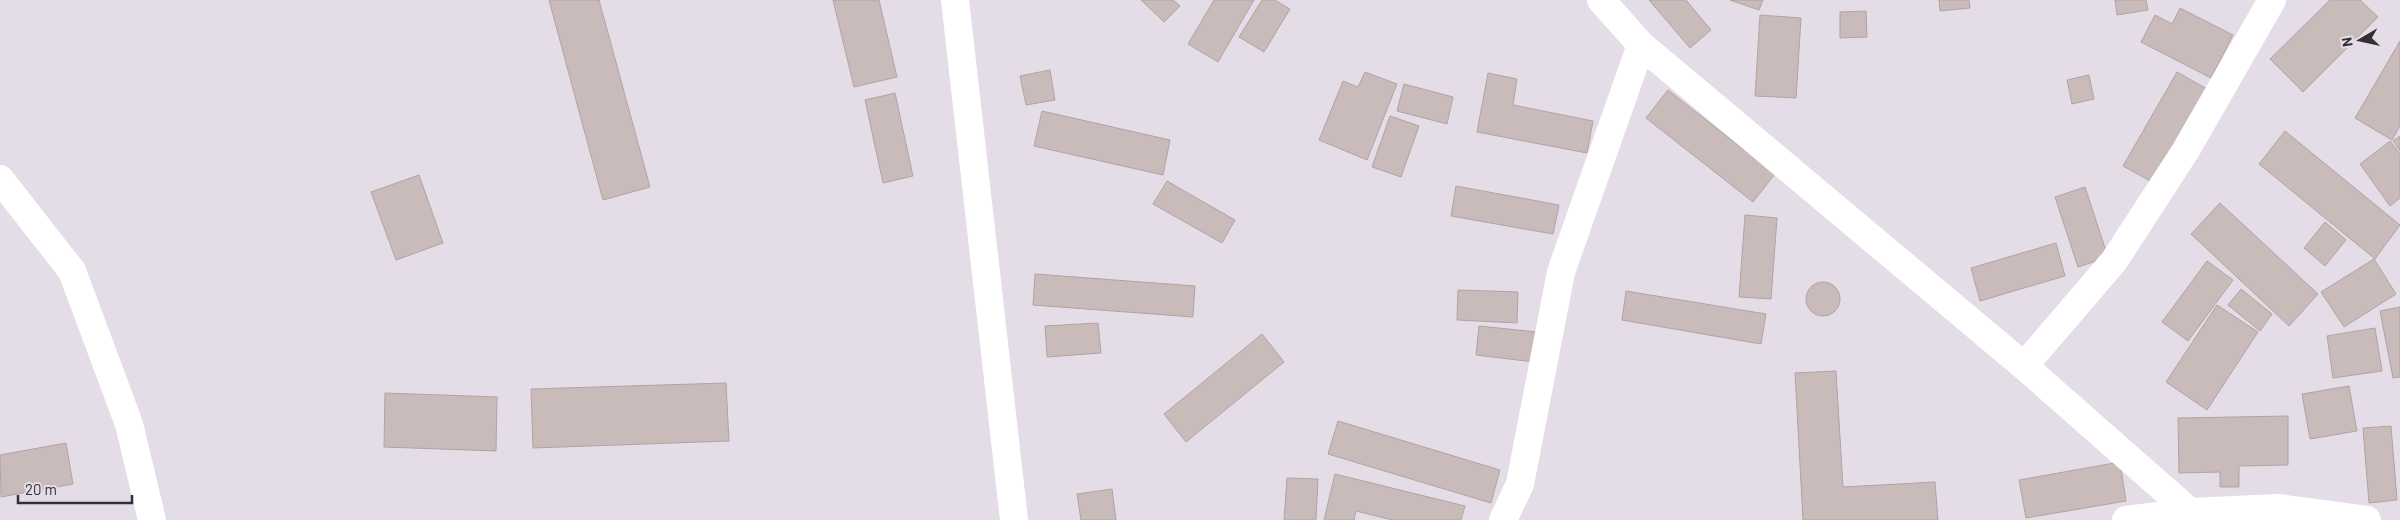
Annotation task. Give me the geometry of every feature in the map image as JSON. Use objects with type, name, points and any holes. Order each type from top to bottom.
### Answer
[{"type":"street","points":[[955,0],[1014,520]]},
{"type":"street","points":[[1601,0],[1641,44],[2024,366],[2190,512]]},
{"type":"street","points":[[2024,366],[2114,261],[2186,150],[2272,0]]},
{"type":"street","points":[[1502,520],[1520,484],[1561,272],[1641,44]]},
{"type":"street","points":[[0,179],[72,271],[129,424],[152,520]]},
{"type":"street","points":[[2126,520],[2190,512],[2277,508],[2367,520]]},
{"type":"building","points":[[549,0],[599,0],[650,187],[603,200]]},
{"type":"building","points":[[833,0],[879,0],[897,77],[854,87]]},
{"type":"building","points":[[1141,0],[1173,0],[1180,6],[1164,22]]},
{"type":"building","points":[[1214,0],[1254,0],[1218,62],[1188,44]]},
{"type":"building","points":[[1262,0],[1275,0],[1290,9],[1264,52],[1239,37]]},
{"type":"building","points":[[1649,0],[1686,0],[1711,30],[1690,48]]},
{"type":"building","points":[[1730,0],[1763,0],[1759,10]]},
{"type":"building","points":[[1939,0],[1969,0],[1970,8],[1940,11]]},
{"type":"building","points":[[2115,0],[2146,0],[2148,10],[2117,15]]},
{"type":"building","points":[[2330,0],[2360,0],[2378,17],[2303,92],[2270,59]]},
{"type":"building","points":[[2180,8],[2233,35],[2211,78],[2141,42],[2155,15],[2172,24]]},
{"type":"building","points":[[1866,11],[1867,37],[1840,38],[1840,12]]},
{"type":"building","points":[[1760,15],[1801,18],[1796,98],[1755,96]]},
{"type":"building","points":[[2400,41],[2400,126],[2392,140],[2355,118]]},
{"type":"building","points":[[1050,70],[1055,100],[1026,105],[1020,76]]},
{"type":"building","points":[[1365,72],[1397,84],[1367,160],[1319,140],[1343,81],[1358,87]]},
{"type":"building","points":[[2177,72],[2207,89],[2154,183],[2123,166]]},
{"type":"building","points":[[1488,73],[1517,79],[1513,105],[1593,121],[1587,153],[1477,132]]},
{"type":"building","points":[[2089,75],[2094,99],[2072,104],[2067,80]]},
{"type":"building","points":[[1404,84],[1453,97],[1447,124],[1397,111]]},
{"type":"building","points":[[1668,90],[1775,174],[1753,202],[1646,118]]},
{"type":"building","points":[[895,93],[913,176],[883,183],[865,100]]},
{"type":"building","points":[[1042,111],[1170,140],[1163,175],[1034,146]]},
{"type":"building","points":[[1390,116],[1419,126],[1401,177],[1372,167]]},
{"type":"building","points":[[2285,131],[2400,225],[2375,259],[2259,164]]},
{"type":"building","points":[[2400,136],[2400,151],[2393,141]]},
{"type":"building","points":[[2390,141],[2400,154],[2400,198],[2390,206],[2360,164]]},
{"type":"building","points":[[419,175],[443,243],[396,260],[371,192]]},
{"type":"building","points":[[1167,181],[1235,220],[1222,243],[1153,204]]},
{"type":"building","points":[[1456,186],[1559,205],[1553,234],[1451,216]]},
{"type":"building","points":[[2085,187],[2108,257],[2078,267],[2055,197]]},
{"type":"building","points":[[2220,203],[2318,294],[2289,326],[2191,234]]},
{"type":"building","points":[[1745,215],[1777,218],[1771,299],[1739,297]]},
{"type":"building","points":[[2325,222],[2346,240],[2325,266],[2304,248]]},
{"type":"building","points":[[2056,243],[2065,276],[1980,301],[1971,268]]},
{"type":"building","points":[[2374,259],[2396,294],[2344,327],[2321,292]]},
{"type":"building","points":[[2207,261],[2233,280],[2188,341],[2162,322]]},
{"type":"building","points":[[1035,274],[1195,286],[1193,317],[1033,305]]},
{"type":"building","points":[[1823,282],[1835,287],[1840,299],[1835,311],[1823,316],[1811,311],[1806,299],[1811,287]]},
{"type":"building","points":[[2241,289],[2272,314],[2260,331],[2228,305]]},
{"type":"building","points":[[1458,290],[1518,292],[1517,323],[1457,320]]},
{"type":"building","points":[[1626,291],[1766,314],[1761,344],[1622,320]]},
{"type":"building","points":[[2217,305],[2258,332],[2207,410],[2166,382]]},
{"type":"building","points":[[2400,307],[2400,377],[2393,378],[2380,311]]},
{"type":"building","points":[[1098,323],[1101,353],[1047,357],[1045,326]]},
{"type":"building","points":[[1479,326],[1537,332],[1534,362],[1476,355]]},
{"type":"building","points":[[2375,328],[2382,371],[2333,378],[2327,336]]},
{"type":"building","points":[[1262,334],[1284,362],[1186,442],[1164,414]]},
{"type":"building","points":[[1836,371],[1843,487],[1935,482],[1938,520],[1803,520],[1795,373]]},
{"type":"building","points":[[726,383],[729,441],[533,448],[531,389]]},
{"type":"building","points":[[2349,386],[2357,431],[2310,439],[2302,394]]},
{"type":"building","points":[[385,393],[497,397],[496,451],[384,447]]},
{"type":"building","points":[[2288,416],[2288,465],[2239,466],[2239,487],[2220,487],[2220,472],[2179,473],[2178,418]]},
{"type":"building","points":[[1338,421],[1500,470],[1491,503],[1328,454]]},
{"type":"building","points":[[2391,426],[2397,500],[2369,503],[2363,428]]},
{"type":"building","points":[[66,443],[73,484],[1,497],[0,455]]},
{"type":"building","points":[[2120,462],[2126,501],[2026,518],[2019,480]]},
{"type":"building","points":[[1335,474],[1465,506],[1461,520],[1392,520],[1356,511],[1354,520],[1324,520]]},
{"type":"building","points":[[1287,478],[1318,479],[1316,520],[1284,520]]},
{"type":"building","points":[[1112,489],[1116,520],[1081,520],[1077,494]]}]
